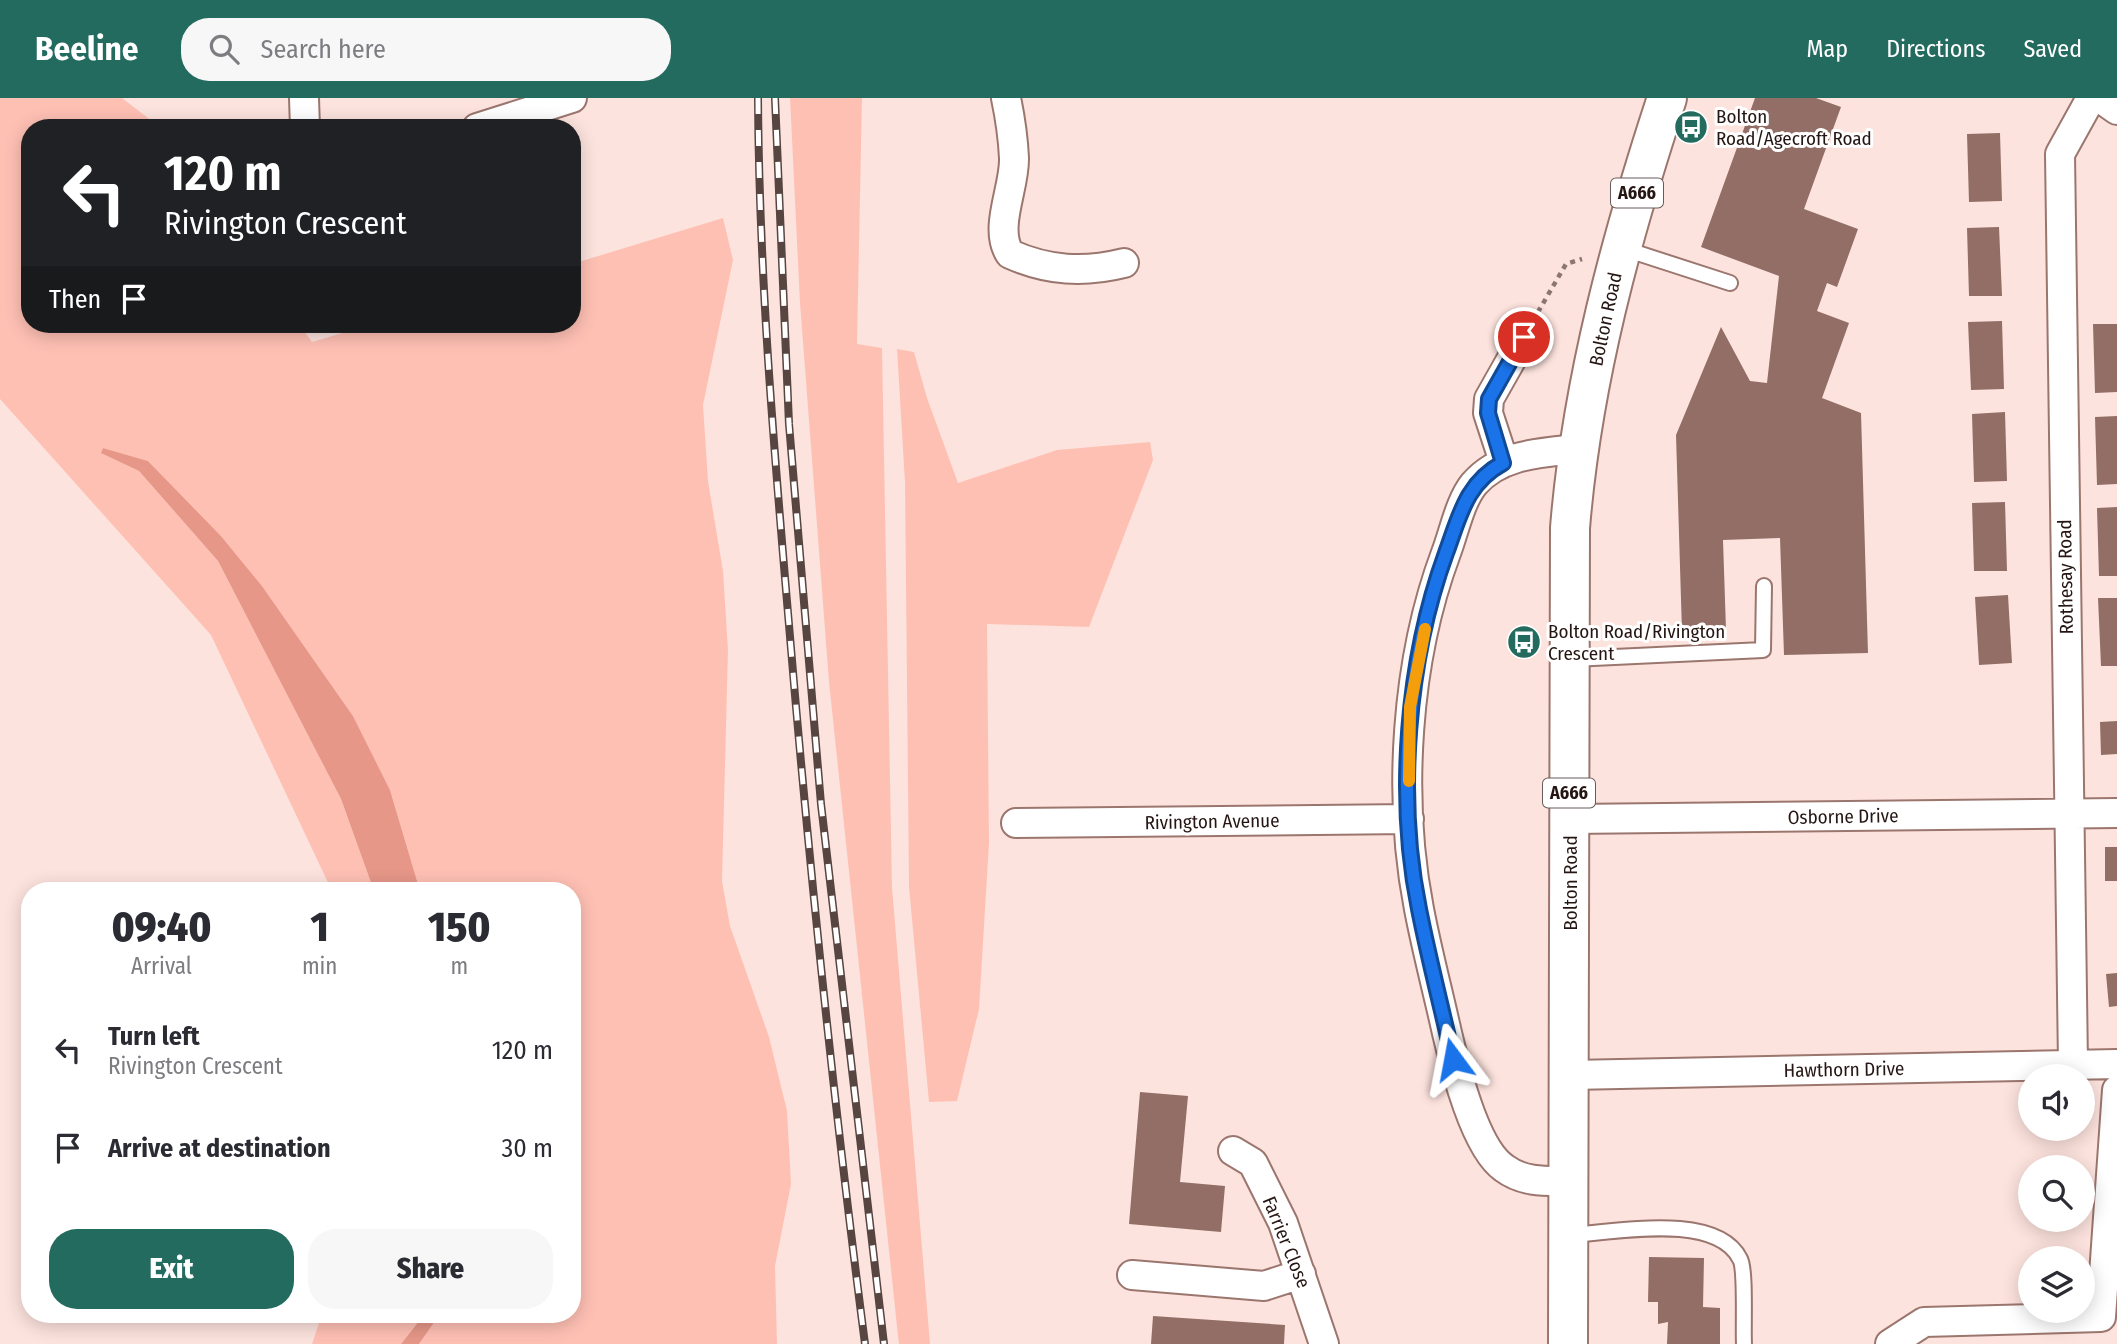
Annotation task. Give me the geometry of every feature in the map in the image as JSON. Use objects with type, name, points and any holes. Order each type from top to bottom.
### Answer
[{"type":"main road","name":"Bolton Road","points":[[1568,1344],[1571,1075],[1567,660],[1570,528],[1576,449],[1620,248],[1667,98]]},
{"type":"street","points":[[304,98],[305,119]]},
{"type":"street","points":[[506,119],[572,98]]},
{"type":"street","points":[[1006,98],[1014,159],[1003,243],[1010,254],[1068,269],[1093,271],[1124,263]]},
{"type":"street","name":"Rothesay Road","points":[[2074,1064],[2068,814],[2060,154],[2091,98]]},
{"type":"street","points":[[2100,98],[2117,110]]},
{"type":"street","points":[[1503,463],[1488,413],[1489,399],[1524,337]]},
{"type":"street","points":[[1570,1181],[1520,1178],[1502,1167],[1484,1142],[1459,1085],[1418,907],[1409,819],[1410,707],[1431,594],[1472,486],[1488,471],[1503,463],[1537,453],[1576,449]]},
{"type":"street","name":"Osborne Drive","points":[[1570,819],[2117,813]]},
{"type":"street","name":"Rivington Avenue","points":[[1016,823],[1409,819]]},
{"type":"street","name":"Hawthorn Drive","points":[[2095,1064],[2117,1064]]},
{"type":"street","name":"Hawthorn Drive","points":[[1571,1075],[2018,1065]]},
{"type":"street","points":[[1890,1344],[1924,1322],[2101,1318],[2117,1090]]},
{"type":"street","name":"Farrier Close","points":[[1233,1151],[1252,1163],[1283,1223],[1324,1344]]},
{"type":"street","points":[[1132,1275],[1264,1286],[1301,1274]]},
{"type":"lane","points":[[1620,248],[1730,283]]},
{"type":"lane","points":[[1567,660],[1763,650],[1764,586]]},
{"type":"lane","points":[[1569,1235],[1687,1228],[1708,1233],[1725,1242],[1741,1260],[1744,1344]]},
{"type":"path","points":[[1524,337],[1566,264],[1620,248]]},
{"type":"shaded area","points":[[0,98],[122,98],[149,119],[21,119],[21,333],[306,333],[312,342],[342,333],[581,333],[581,261],[723,218],[733,260],[703,405],[708,481],[723,571],[728,650],[722,881],[730,926],[769,1037],[787,1111],[791,1184],[775,1266],[777,1344],[419,1344],[434,1323],[581,1323],[581,882],[417,882],[390,790],[353,716],[262,586],[221,536],[148,461],[103,448],[102,453],[139,471],[218,561],[341,799],[371,882],[328,882],[211,635],[0,399]]},
{"type":"shaded area","points":[[790,98],[862,98],[857,344],[882,348],[892,887],[930,1344],[899,1344],[898,1336],[829,682],[800,303]]},
{"type":"shaded area","points":[[897,349],[914,352],[927,398],[958,483],[1057,450],[1150,442],[1153,460],[1089,627],[987,624],[989,843],[979,1009],[957,1101],[929,1102],[909,887],[905,483]]},
{"type":"shaded area","points":[[103,448],[148,461],[221,536],[262,586],[353,716],[390,790],[417,882],[371,882],[341,799],[218,561],[139,471],[101,453]]},
{"type":"shaded area","points":[[319,1323],[417,1323],[401,1344],[312,1344]]},
{"type":"shaded area","points":[[417,1323],[434,1323],[419,1344],[401,1344]]},
{"type":"building","points":[[1755,98],[1816,98],[1841,107],[1804,209],[1858,229],[1837,287],[1827,283],[1817,311],[1849,323],[1822,398],[1861,413],[1868,653],[1784,655],[1780,538],[1723,540],[1726,630],[1682,632],[1676,435],[1721,327],[1750,381],[1767,383],[1779,276],[1701,247]]},
{"type":"building","points":[[2000,133],[2002,201],[1969,202],[1967,134]]},
{"type":"building","points":[[1999,227],[2002,296],[1969,296],[1967,228]]},
{"type":"building","points":[[2002,321],[2004,389],[1971,390],[1968,322]]},
{"type":"building","points":[[2093,324],[2117,324],[2117,392],[2095,393]]},
{"type":"building","points":[[2005,412],[2007,481],[1974,482],[1972,414]]},
{"type":"building","points":[[2117,416],[2117,484],[2097,485],[2095,417]]},
{"type":"building","points":[[2005,502],[2007,571],[1974,571],[1972,503]]},
{"type":"building","points":[[2117,507],[2117,576],[2099,576],[2097,508]]},
{"type":"building","points":[[2008,595],[2012,663],[1979,665],[1975,597]]},
{"type":"building","points":[[2098,598],[2117,598],[2117,666],[2101,666]]},
{"type":"building","points":[[2117,721],[2117,754],[2101,755],[2100,722]]},
{"type":"building","points":[[2105,847],[2117,847],[2117,881],[2105,881]]},
{"type":"building","points":[[2117,973],[2117,1006],[2109,1007],[2106,974]]},
{"type":"building","points":[[1140,1092],[1188,1096],[1180,1182],[1225,1186],[1221,1232],[1129,1224]]},
{"type":"building","points":[[1649,1257],[1704,1258],[1703,1307],[1720,1308],[1720,1344],[1667,1344],[1668,1322],[1658,1324],[1658,1302],[1648,1302]]},
{"type":"building","points":[[1153,1316],[1285,1325],[1284,1344],[1151,1344]]},
{"type":"railway","points":[[758,98],[764,296],[789,625],[823,985],[865,1344]]},
{"type":"railway","points":[[775,98],[789,424],[821,804],[884,1344]]},
{"type":"slow traffic","points":[[1409,781],[1410,707],[1425,629]]},
{"type":"place","name":"Bolton Road/Agecroft Road","points":[[1691,127]]},
{"type":"place","name":"Bolton Road/Rivington Crescent","points":[[1524,642]]},
{"type":"route","points":[[1453,1059],[1418,907],[1409,819],[1410,707],[1431,594],[1462,511],[1472,486],[1488,471],[1503,463],[1488,413],[1489,399],[1524,337]]}]
